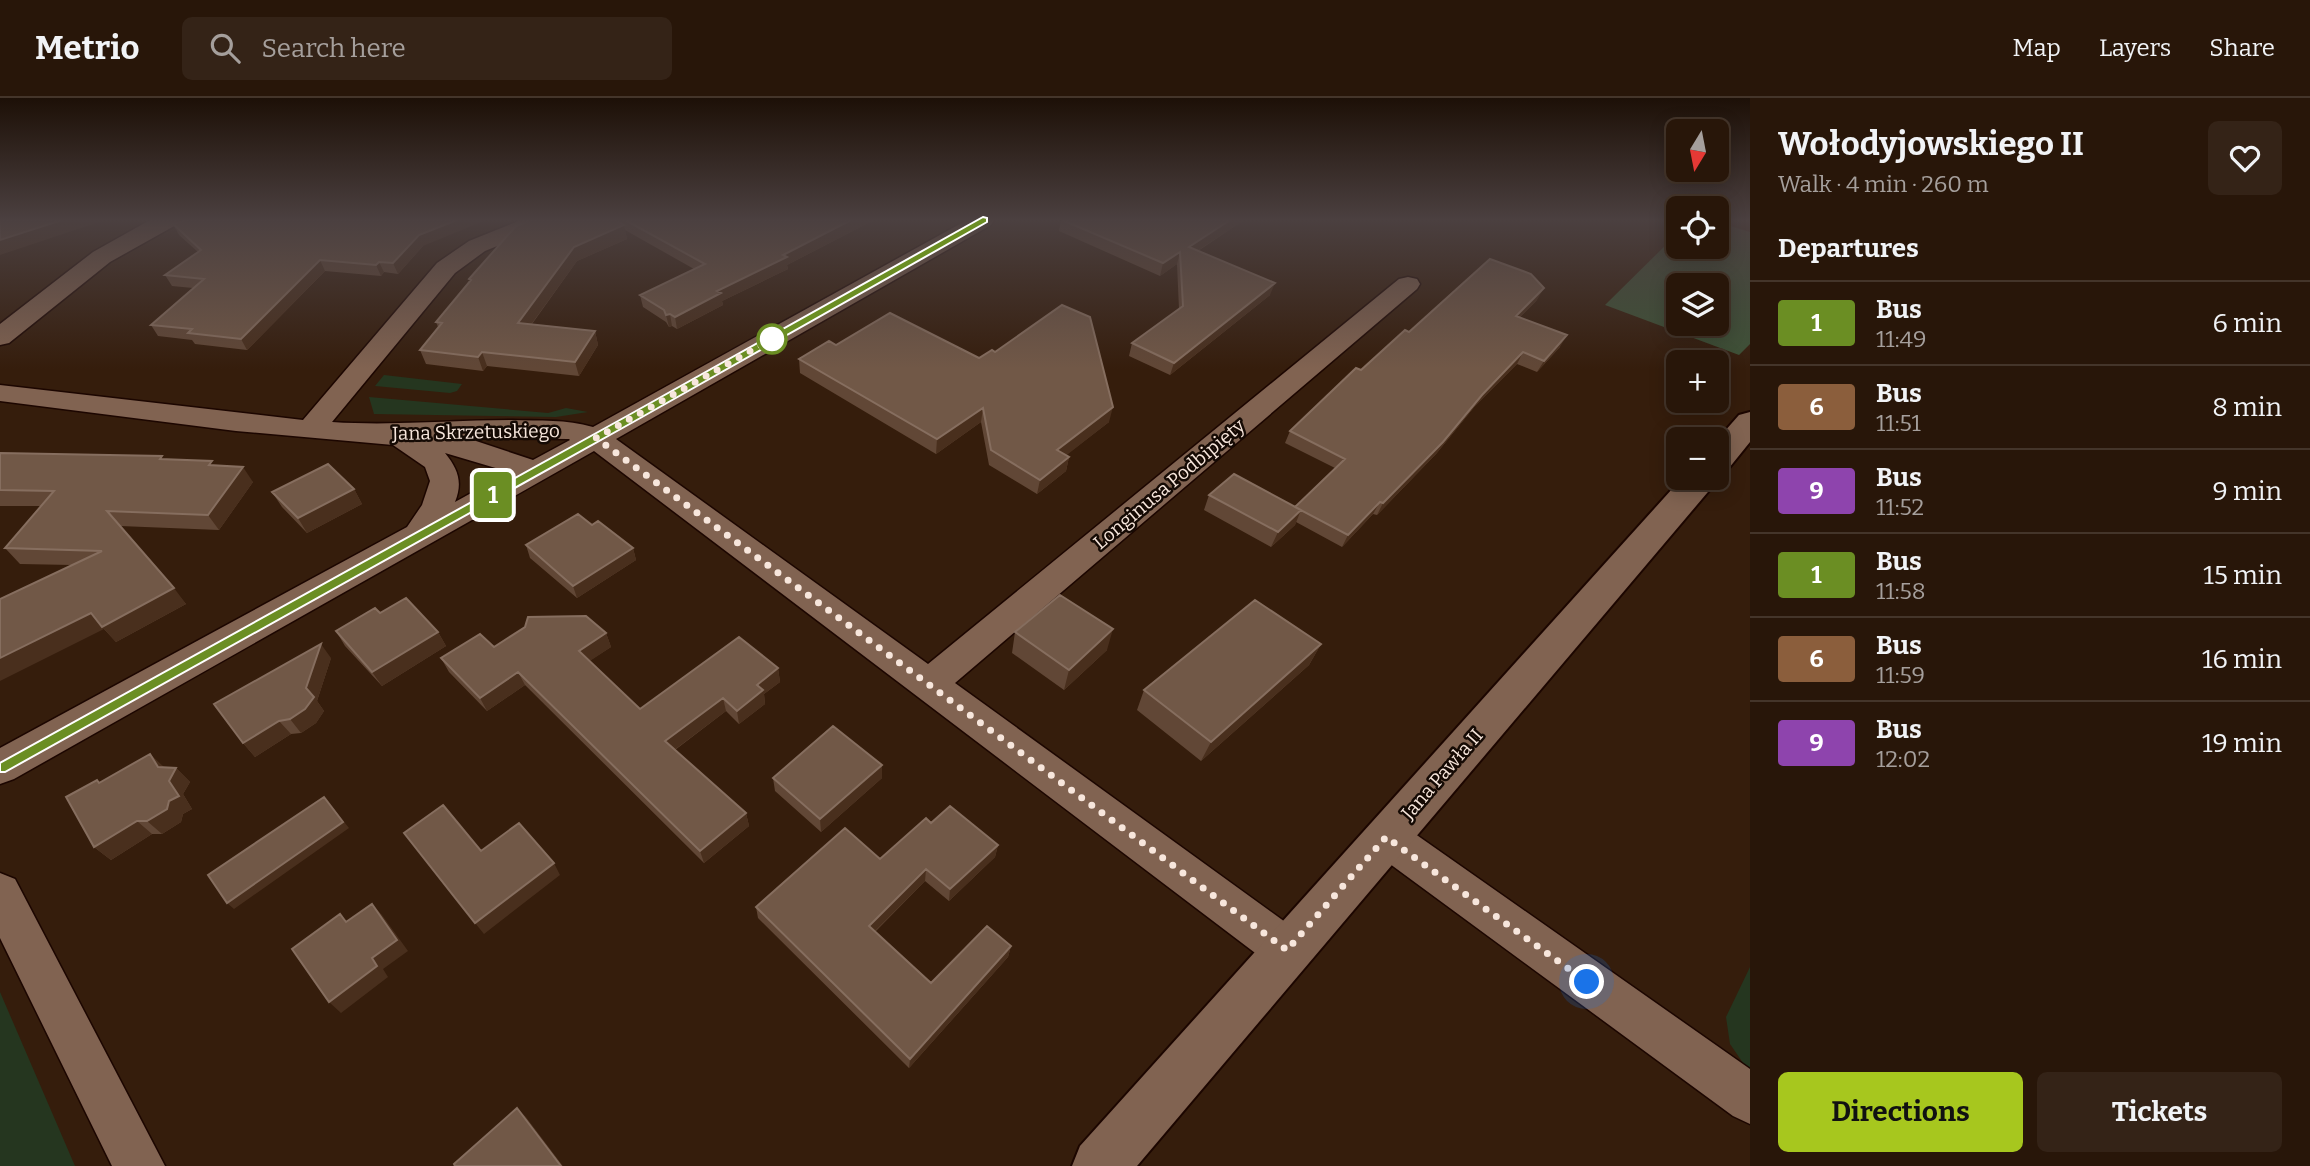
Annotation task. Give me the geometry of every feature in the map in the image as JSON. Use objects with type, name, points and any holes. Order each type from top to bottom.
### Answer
[{"type":"main road","points":[[1729,446],[1750,422]]},
{"type":"main road","name":"Jana Pawła II","points":[[1100,1166],[1690,490]]},
{"type":"street","points":[[0,337],[86,270]]},
{"type":"street","points":[[310,430],[444,270]]},
{"type":"street","points":[[0,767],[895,270]]},
{"type":"street","name":"Longinusa Podbipięty","points":[[929,684],[1408,284]]},
{"type":"street","name":"Jana Skrzetuskiego","points":[[0,393],[310,430],[377,433],[450,429],[571,430],[596,438],[1287,950]]},
{"type":"street","name":"Jana Skrzetuskiego","points":[[377,433],[480,449],[535,472]]},
{"type":"street","name":"Jana Skrzetuskiego","points":[[377,433],[404,440],[439,461],[444,474],[444,489],[438,508],[418,536]]},
{"type":"street","points":[[1386,837],[1750,1099]]},
{"type":"street","points":[[0,893],[139,1166]]},
{"type":"green space","points":[[1641,270],[1750,270],[1750,344],[1739,355],[1688,336],[1729,336],[1729,273],[1666,273],[1666,328],[1605,305]]},
{"type":"green space","points":[[384,375],[462,384],[457,391],[450,393],[375,386]]},
{"type":"green space","points":[[369,397],[548,413],[566,408],[588,412],[556,417],[374,414]]},
{"type":"green space","points":[[1750,967],[1750,1073],[1730,1044],[1726,1017]]},
{"type":"green space","points":[[0,992],[75,1166],[0,1166]]},
{"type":"building","points":[[172,270],[310,270],[241,339],[188,333],[192,329],[151,325],[204,279],[165,275]]},
{"type":"building","points":[[477,270],[557,270],[518,323],[595,331],[575,362],[482,352],[478,357],[420,350],[442,323],[436,322],[471,280],[469,279]]},
{"type":"building","points":[[693,270],[761,270],[717,291],[721,293],[675,317],[666,315],[664,310],[640,295]]},
{"type":"building","points":[[1181,270],[1244,270],[1275,283],[1174,363],[1132,343],[1183,306]]},
{"type":"building","points":[[1478,270],[1520,270],[1531,274],[1544,288],[1516,316],[1567,335],[1544,361],[1523,352],[1443,442],[1348,535],[1295,507],[1345,459],[1290,431],[1356,368],[1361,370],[1405,330],[1409,332]]},
{"type":"building","points":[[1062,305],[1090,317],[1113,407],[1057,450],[1069,457],[1040,480],[991,450],[983,408],[937,439],[799,359],[829,341],[836,345],[890,313],[979,358],[992,350],[995,352]]},
{"type":"building","points":[[0,453],[162,456],[160,459],[212,461],[209,465],[243,467],[208,515],[107,511],[174,588],[102,627],[91,613],[0,658],[0,599],[102,551],[5,548],[54,491],[0,490]]},
{"type":"building","points":[[328,464],[354,489],[298,518],[272,492]]},
{"type":"building","points":[[1234,474],[1301,510],[1278,532],[1209,495]]},
{"type":"building","points":[[578,514],[592,525],[598,521],[633,548],[573,586],[526,545]]},
{"type":"building","points":[[1060,595],[1113,629],[1069,670],[1015,632]]},
{"type":"building","points":[[406,598],[438,632],[372,672],[336,631],[375,608],[380,613]]},
{"type":"building","points":[[1255,600],[1321,644],[1211,742],[1144,690]]},
{"type":"building","points":[[586,616],[606,633],[579,651],[640,709],[739,637],[778,668],[757,685],[763,690],[737,711],[723,698],[665,741],[746,813],[700,851],[518,672],[480,698],[441,658],[480,634],[494,647],[525,627],[528,617]]},
{"type":"building","points":[[321,644],[306,688],[314,697],[305,709],[243,743],[214,704]]},
{"type":"building","points":[[833,726],[882,765],[820,819],[773,778]]},
{"type":"building","points":[[150,754],[158,767],[176,768],[169,781],[179,796],[169,801],[167,809],[147,821],[137,821],[94,847],[66,797],[97,780],[99,783]]},
{"type":"building","points":[[324,797],[343,822],[227,903],[208,875]]},
{"type":"building","points":[[443,805],[481,851],[519,823],[554,863],[475,923],[404,833]]},
{"type":"building","points":[[950,806],[998,845],[950,889],[926,869],[869,926],[931,983],[987,926],[1011,946],[910,1059],[756,907],[845,828],[880,859],[926,818],[931,823]]},
{"type":"building","points":[[372,904],[397,940],[372,958],[377,966],[329,1002],[292,949],[340,914],[346,922]]},
{"type":"building","points":[[517,1108],[561,1166],[455,1166],[454,1164]]},
{"type":"bus line","name":"1","points":[[0,767],[631,419],[895,270]]},
{"type":"route","points":[[772,339],[596,438],[1287,950],[1386,837],[1587,982]]}]
